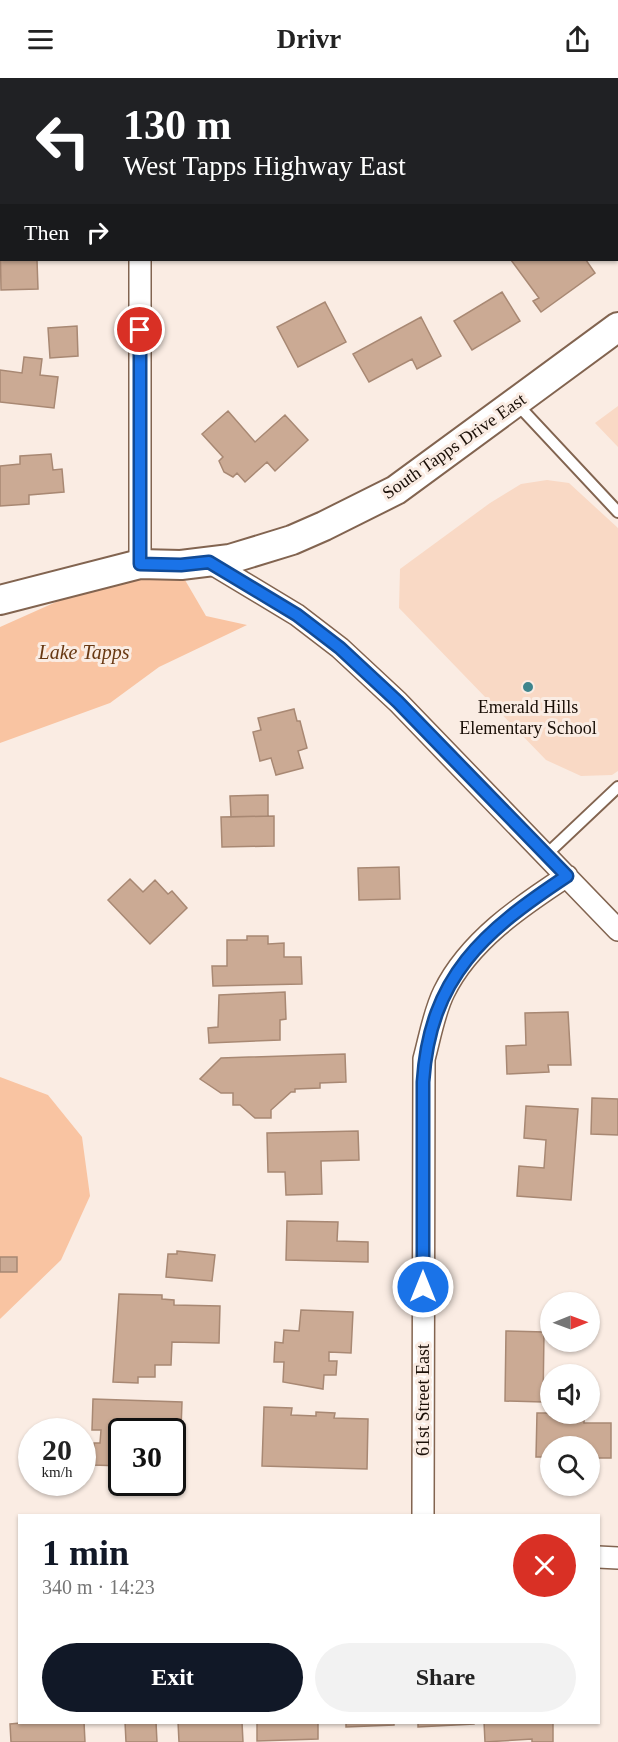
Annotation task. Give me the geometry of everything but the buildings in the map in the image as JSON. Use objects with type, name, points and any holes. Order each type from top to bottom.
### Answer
[{"type":"street","points":[[140,261],[140,564]]},
{"type":"street","name":"South Tapps Drive East","points":[[0,600],[140,564],[181,565],[230,559],[292,540],[386,495],[517,404],[618,327]]},
{"type":"street","points":[[209,562],[297,615],[340,648],[398,702],[618,930]]},
{"type":"street","name":"61st Street East","points":[[423,1514],[424,1059],[443,994],[459,967],[520,907],[567,876]]},
{"type":"street","points":[[600,1557],[618,1558]]},
{"type":"lane","points":[[517,404],[618,512]]},
{"type":"lane","points":[[547,854],[618,787]]},
{"type":"shaded area","points":[[618,406],[618,447],[595,423]]},
{"type":"shaded area","points":[[547,480],[569,483],[618,528],[618,771],[612,775],[581,776],[546,760],[399,608],[400,569],[490,503],[521,484]]},
{"type":"water","name":"Lake Tapps","points":[[157,575],[185,580],[206,616],[247,625],[159,667],[110,703],[0,743],[0,627],[94,585]]},
{"type":"water","points":[[0,1077],[48,1095],[82,1137],[90,1196],[61,1260],[0,1319]]},
{"type":"place","name":"Emerald Hills Elementary School","points":[[528,687]]},
{"type":"route","points":[[140,330],[140,564],[181,565],[209,562],[297,615],[340,648],[398,702],[567,876],[520,907],[482,941],[459,967],[443,994],[424,1059],[423,1287]]}]
